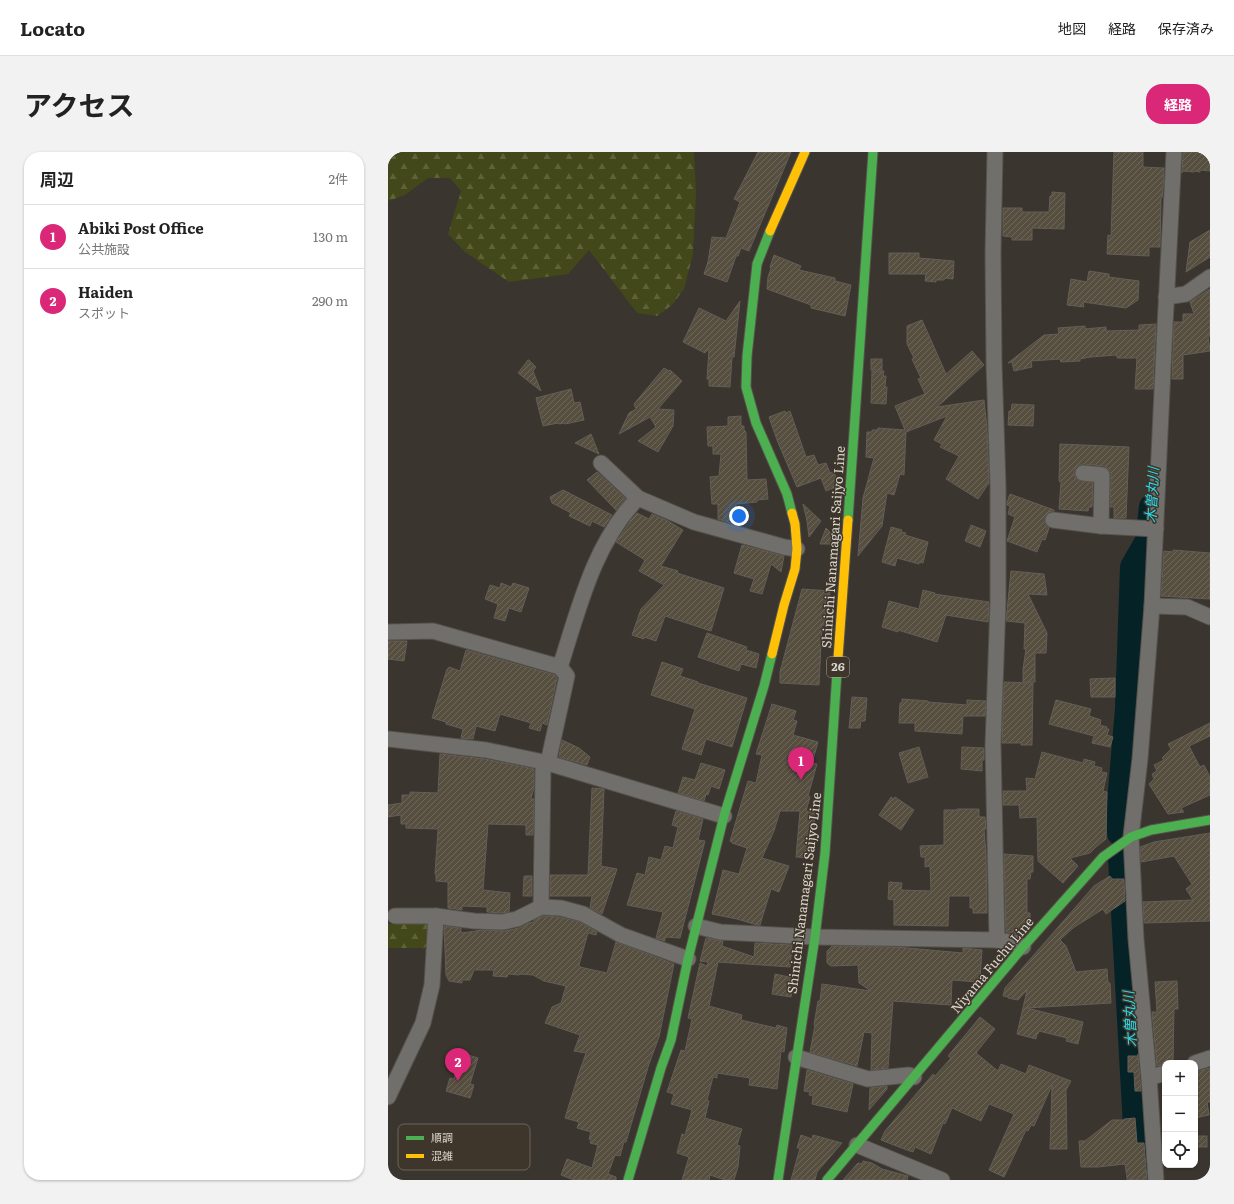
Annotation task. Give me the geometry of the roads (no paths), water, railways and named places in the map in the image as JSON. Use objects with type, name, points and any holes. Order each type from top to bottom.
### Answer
[{"type":"main road","points":[[628,1180],[661,1068],[672,1040],[688,959],[724,816],[764,686],[784,605],[796,569],[797,548],[795,524],[787,494],[756,423],[746,387],[747,356],[757,264],[805,152]]},
{"type":"main road","name":"Shinichi Nanamagari Saijyo Line","points":[[778,1180],[815,937],[825,854],[873,152]]},
{"type":"main road","name":"Niyama Fuchu Line","points":[[827,1180],[1023,947],[1103,857],[1131,838],[1151,830],[1210,820]]},
{"type":"street","points":[[995,152],[993,253],[998,509],[998,602],[993,745],[997,940]]},
{"type":"street","points":[[1156,1180],[1149,1078],[1136,939],[1131,838],[1140,759],[1152,606],[1174,152]]},
{"type":"street","points":[[1166,297],[1186,294],[1210,277]]},
{"type":"street","points":[[601,463],[638,498],[694,522],[784,547],[797,548]]},
{"type":"street","points":[[1083,473],[1102,475],[1101,526]]},
{"type":"street","points":[[560,667],[588,581],[598,556],[626,510],[638,498]]},
{"type":"street","points":[[1053,520],[1101,526],[1156,529]]},
{"type":"street","points":[[1152,606],[1187,607],[1210,617]]},
{"type":"street","points":[[388,632],[433,631],[560,667],[567,676],[548,763],[543,770],[541,907]]},
{"type":"street","points":[[388,739],[486,750],[548,763],[724,816]]},
{"type":"street","points":[[395,916],[436,916],[474,922],[503,922],[517,919],[541,907],[561,908],[583,914],[621,935],[688,959]]},
{"type":"street","points":[[388,1097],[423,1023],[432,985],[436,916]]},
{"type":"street","points":[[696,926],[720,932],[815,937],[997,940],[1016,943],[1023,947]]},
{"type":"street","points":[[796,1056],[868,1079],[908,1075],[914,1077]]},
{"type":"street","points":[[1198,1062],[1210,1058]]},
{"type":"street","points":[[1149,1078],[1162,1074]]},
{"type":"street","points":[[857,1145],[942,1180]]},
{"type":"waterway","name":"木曽丸川","points":[[1120,833],[1119,814],[1128,709],[1133,567],[1148,541],[1152,507]]},
{"type":"waterway","name":"木曽丸川","points":[[1121,858],[1139,1180]]},
{"type":"place","name":"Abiki Post Office","points":[[801,780]]},
{"type":"place","name":"Haiden","points":[[458,1081]]}]
